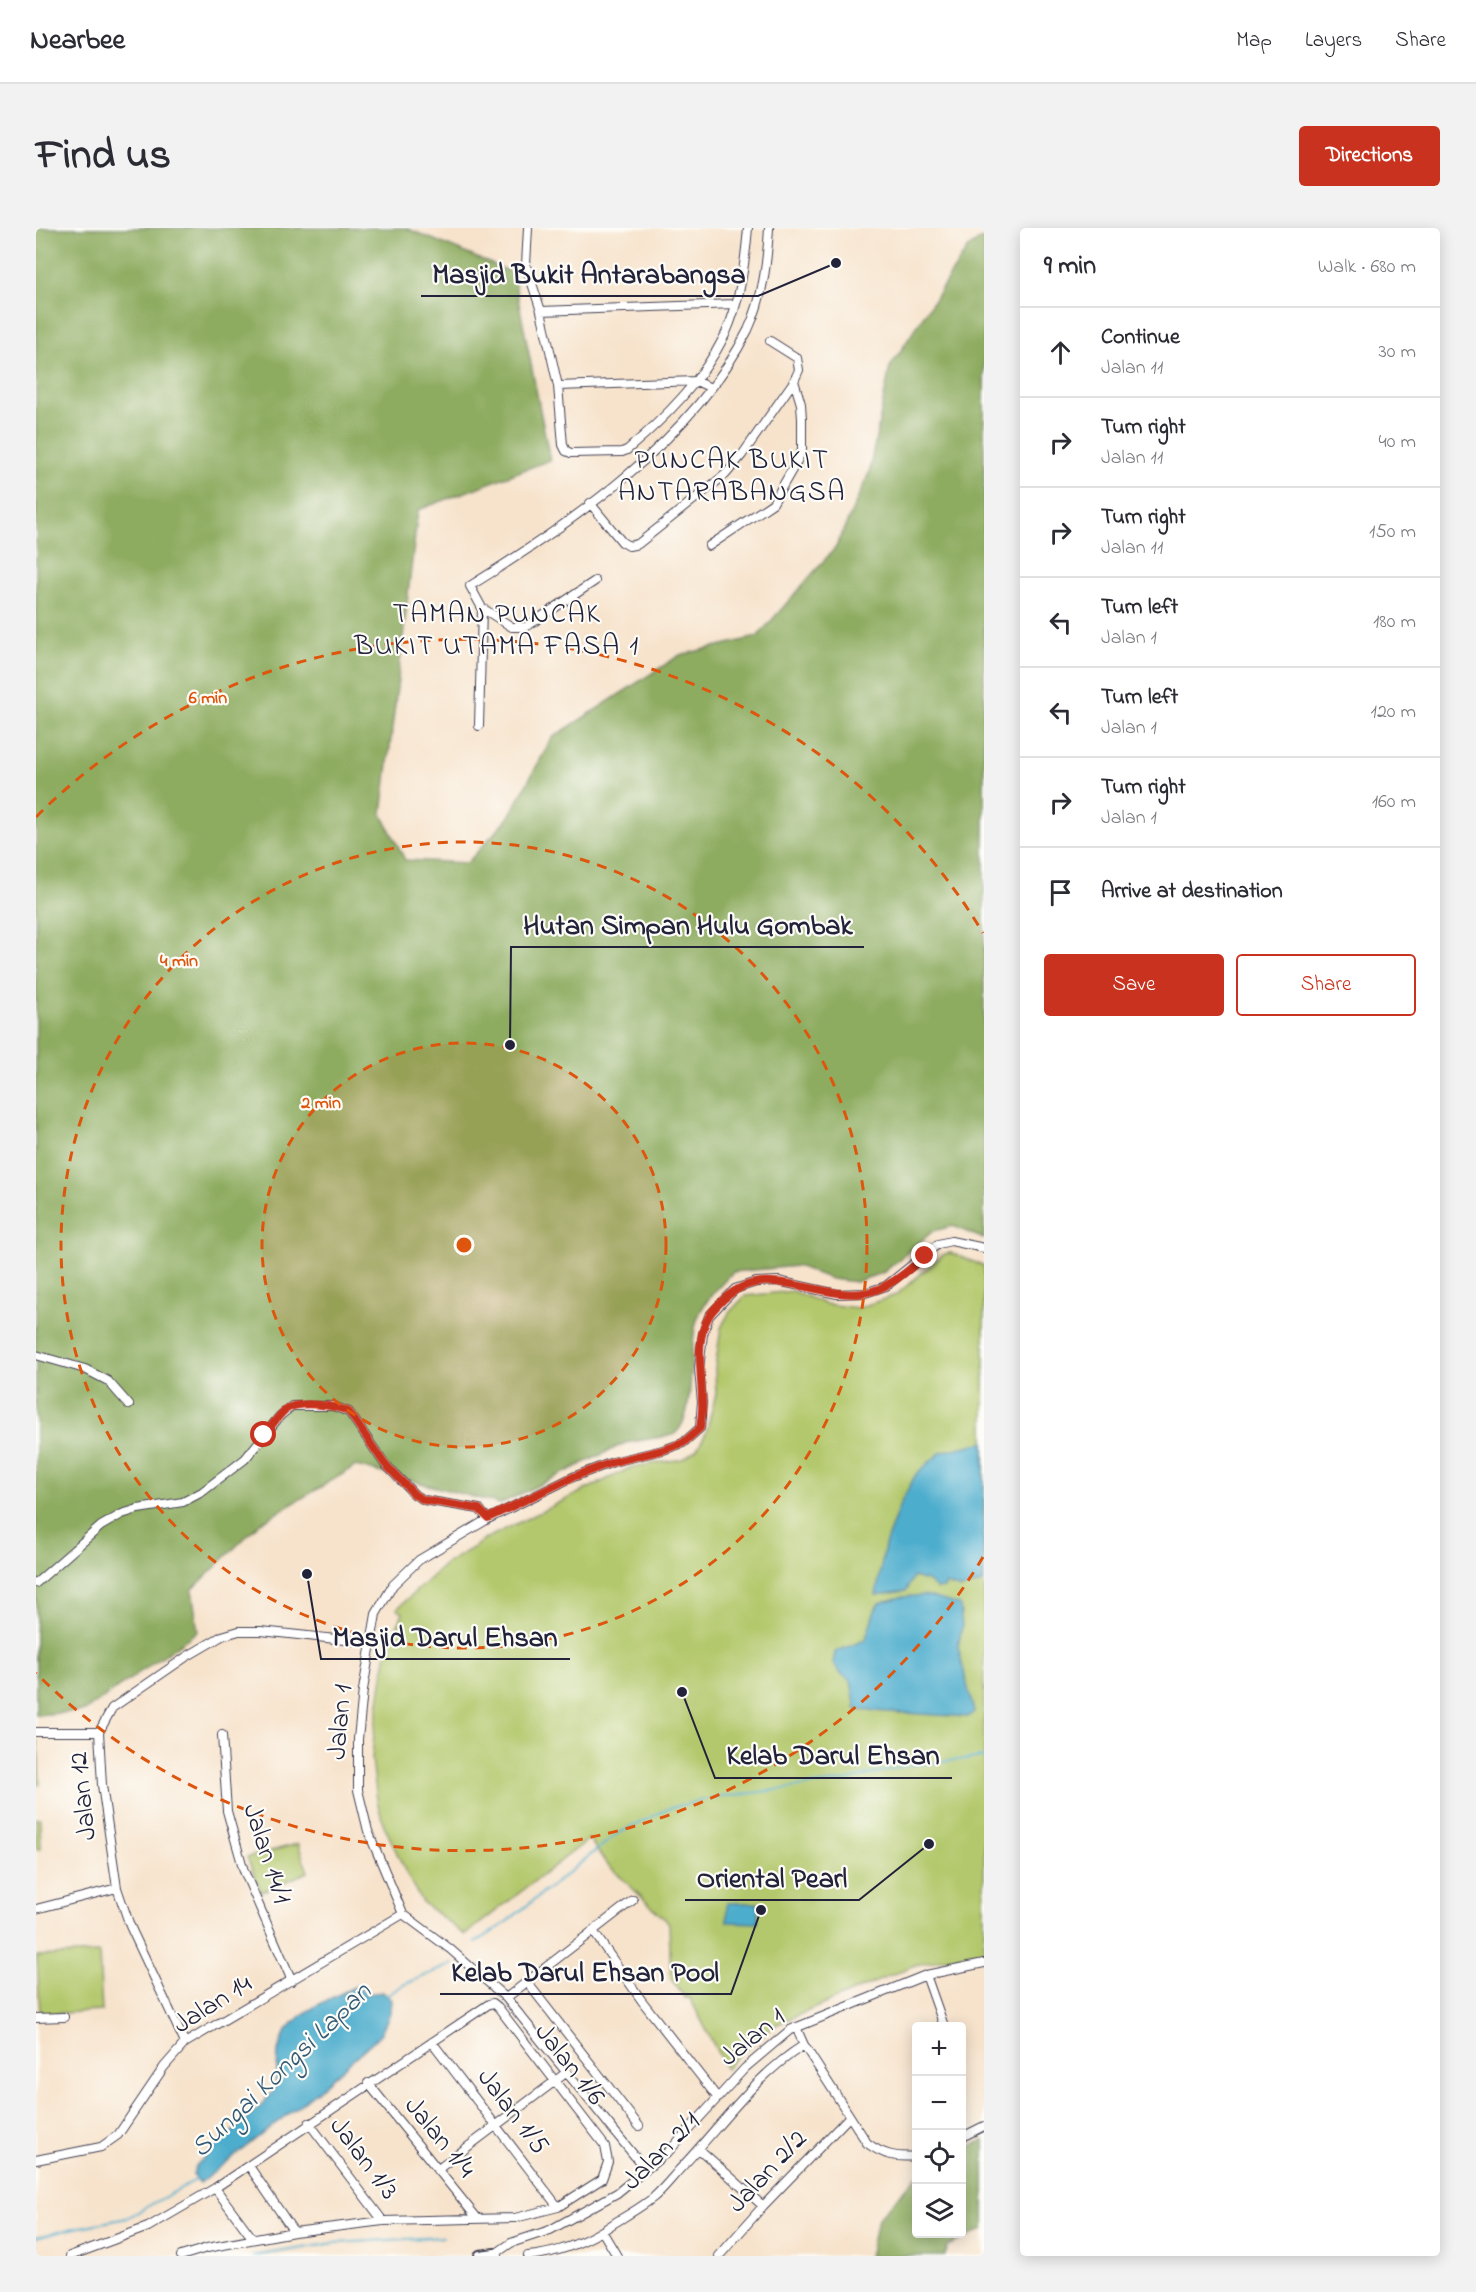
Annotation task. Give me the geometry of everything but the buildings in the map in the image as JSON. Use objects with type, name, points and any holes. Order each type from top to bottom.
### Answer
[{"type":"street","points":[[528,228],[526,264],[541,311],[558,386],[563,445],[566,451],[571,453],[627,450],[663,420],[696,381],[725,335],[745,262],[748,228]]},
{"type":"street","points":[[479,726],[482,608],[471,586],[546,537],[590,504],[661,446],[680,427],[711,388],[748,330],[756,308],[767,257],[769,228]]},
{"type":"street","points":[[541,311],[735,304]]},
{"type":"street","points":[[590,504],[622,543],[629,546],[638,544],[726,474],[794,381],[799,369],[797,358],[770,341]]},
{"type":"street","points":[[558,386],[696,381],[711,388]]},
{"type":"street","points":[[709,546],[773,504],[797,461],[802,450],[802,418],[801,404],[794,381]]},
{"type":"street","points":[[482,608],[512,627],[526,627],[595,581]]},
{"type":"street","name":"Jalan 1","points":[[403,1914],[368,1832],[358,1790],[357,1739],[363,1690],[373,1643],[376,1614],[393,1585],[418,1560],[488,1518],[573,1477],[613,1462],[683,1443],[700,1428],[702,1402],[699,1369],[703,1334],[709,1316],[735,1289],[756,1282],[778,1281],[837,1294],[865,1293],[886,1286],[938,1244],[951,1241],[984,1248]]},
{"type":"street","points":[[36,1355],[85,1369],[108,1381],[129,1405]]},
{"type":"street","points":[[36,1583],[101,1526],[122,1514],[138,1509],[183,1502],[202,1492],[245,1459],[280,1416],[292,1406],[333,1406],[349,1412],[384,1463],[415,1495],[424,1500],[479,1509],[488,1518]]},
{"type":"street","name":"Jalan 12","points":[[185,2043],[130,1926],[117,1888],[102,1785],[99,1732],[112,1708],[186,1657],[222,1636],[239,1631],[261,1631],[373,1643]]},
{"type":"street","points":[[36,1732],[99,1732]]},
{"type":"street","name":"Jalan 14/1","points":[[222,1735],[227,1811],[244,1871],[292,1981]]},
{"type":"street","points":[[36,1909],[117,1888]]},
{"type":"street","points":[[506,1998],[633,1900]]},
{"type":"street","points":[[403,1914],[450,1949],[506,1998],[646,2170]]},
{"type":"street","name":"Jalan 14","points":[[36,2160],[101,2147],[118,2135],[164,2067],[185,2043],[403,1914]]},
{"type":"street","points":[[593,1931],[642,2001],[717,2097]]},
{"type":"street","name":"Jalan 1","points":[[497,2255],[511,2243],[550,2230],[617,2193],[670,2150],[754,2058],[796,2027],[926,1975],[984,1963]]},
{"type":"street","points":[[926,1975],[943,2022]]},
{"type":"street","points":[[527,1982],[639,2126]]},
{"type":"street","name":"Jalan 1/6","points":[[70,2256],[148,2227],[215,2188],[368,2083],[493,2003],[605,2146],[608,2162],[602,2180],[558,2207],[515,2217],[383,2221],[294,2232],[207,2248],[181,2256]]},
{"type":"street","points":[[36,2018],[64,2017]]},
{"type":"street","points":[[796,2027],[804,2045],[867,2143],[879,2152],[898,2157],[912,2156]]},
{"type":"street","name":"Jalan 1/5","points":[[432,2042],[558,2207]]},
{"type":"street","name":"Jalan 2/1","points":[[528,2256],[541,2255],[577,2244],[602,2231],[655,2196],[758,2080],[780,2060],[804,2045]]},
{"type":"street","points":[[437,2170],[567,2072]]},
{"type":"street","name":"Jalan 1/4","points":[[368,2083],[477,2218]]},
{"type":"street","name":"Jalan 2/2","points":[[719,2256],[763,2206],[849,2117]]},
{"type":"street","name":"Jalan 1/3","points":[[309,2123],[383,2221]]},
{"type":"street","points":[[966,2136],[984,2126]]},
{"type":"street","points":[[699,2149],[763,2206]]},
{"type":"street","points":[[249,2166],[294,2232]]},
{"type":"street","points":[[215,2188],[253,2239]]},
{"type":"street","points":[[602,2231],[617,2256]]},
{"type":"street","points":[[480,2256],[497,2255]]},
{"type":"green space","points":[[36,228],[406,228],[513,273],[550,460],[418,510],[382,814],[405,860],[467,863],[508,818],[552,738],[680,655],[757,637],[836,547],[869,473],[890,367],[968,248],[984,237],[984,1239],[953,1226],[933,1231],[884,1272],[856,1282],[831,1279],[797,1266],[733,1272],[708,1300],[697,1320],[686,1414],[681,1427],[673,1435],[625,1443],[500,1504],[356,1466],[260,1523],[192,1590],[198,1631],[85,1711],[36,1715]]},
{"type":"green space","points":[[951,1253],[984,1266],[984,1951],[915,1965],[773,2026],[733,2060],[726,2069],[690,1998],[685,1998],[671,1979],[669,1923],[606,1863],[589,1839],[465,1935],[422,1902],[383,1823],[377,1800],[372,1759],[387,1651],[403,1613],[397,1609],[445,1564],[483,1540],[632,1467],[682,1459],[697,1449],[706,1433],[716,1394],[715,1368],[721,1328],[729,1313],[745,1296],[793,1291],[825,1304],[858,1308],[896,1295],[944,1254]]},
{"type":"green space","points":[[36,1741],[38,1741],[40,1785],[36,1785]]},
{"type":"green space","points":[[36,1819],[40,1819],[41,1849],[36,1849]]},
{"type":"green space","points":[[298,1844],[308,1872],[261,1892],[247,1857]]},
{"type":"green space","points":[[99,1953],[102,2011],[40,2014],[37,1956]]},
{"type":"green space","points":[[984,2140],[984,2229],[966,2238],[966,2184],[966,2148]]},
{"type":"green space","points":[[912,2181],[912,2238],[965,2238],[948,2246],[945,2256],[869,2256],[878,2218]]},
{"type":"water","points":[[984,1442],[983,1583],[961,1589],[946,1584],[944,1588],[937,1589],[927,1581],[913,1577],[906,1591],[876,1595],[885,1545],[900,1504],[916,1474],[941,1452]]},
{"type":"water","points":[[924,1595],[960,1605],[962,1627],[958,1647],[974,1712],[968,1717],[856,1710],[851,1681],[840,1673],[833,1663],[835,1652],[865,1640],[879,1603],[901,1597]]},
{"type":"water","points":[[727,1903],[758,1903],[758,1923],[727,1922]]},
{"type":"water","points":[[359,1985],[365,1994],[383,1992],[391,2000],[390,2013],[380,2035],[317,2091],[200,2183],[193,2174],[196,2166],[272,2092],[276,2079],[278,2052],[289,2028],[309,2010]]},
{"type":"waterway","name":"Sungai Kongsi Lapan","points":[[475,1943],[500,1927],[617,1834],[670,1808],[707,1799],[845,1781],[904,1766],[984,1757]]},
{"type":"waterway","name":"Sungai Kongsi Lapan","points":[[385,1997],[403,1985],[453,1964]]},
{"type":"waterway","name":"Sungai Kongsi Lapan","points":[[36,2238],[127,2218],[199,2178]]},
{"type":"waterway","points":[[253,2256],[335,2243],[443,2237]]},
{"type":"place","name":"Masjid Bukit Antarabangsa","points":[[836,263]]},
{"type":"place","name":"Hutan Simpan Hulu Gombak","points":[[510,1045]]},
{"type":"place","name":"Masjid Darul Ehsan","points":[[307,1574]]},
{"type":"place","name":"Kelab Darul Ehsan","points":[[682,1692]]},
{"type":"place","name":"Oriental Pearl","points":[[929,1844]]},
{"type":"place","name":"Kelab Darul Ehsan Pool","points":[[761,1910]]},
{"type":"district","name":"PUNCAK BUKIT ANTARABANGSA","points":[[732,477]]},
{"type":"district","name":"TAMAN PUNCAK BUKIT UTAMA FASA 1","points":[[497,631]]},
{"type":"route","points":[[264,1435],[292,1406],[342,1408],[349,1412],[357,1422],[384,1463],[415,1495],[424,1500],[479,1509],[488,1518],[573,1477],[613,1462],[683,1443],[700,1428],[702,1402],[699,1369],[703,1334],[709,1316],[735,1289],[756,1282],[778,1281],[837,1294],[865,1293],[886,1286],[925,1256]]}]
